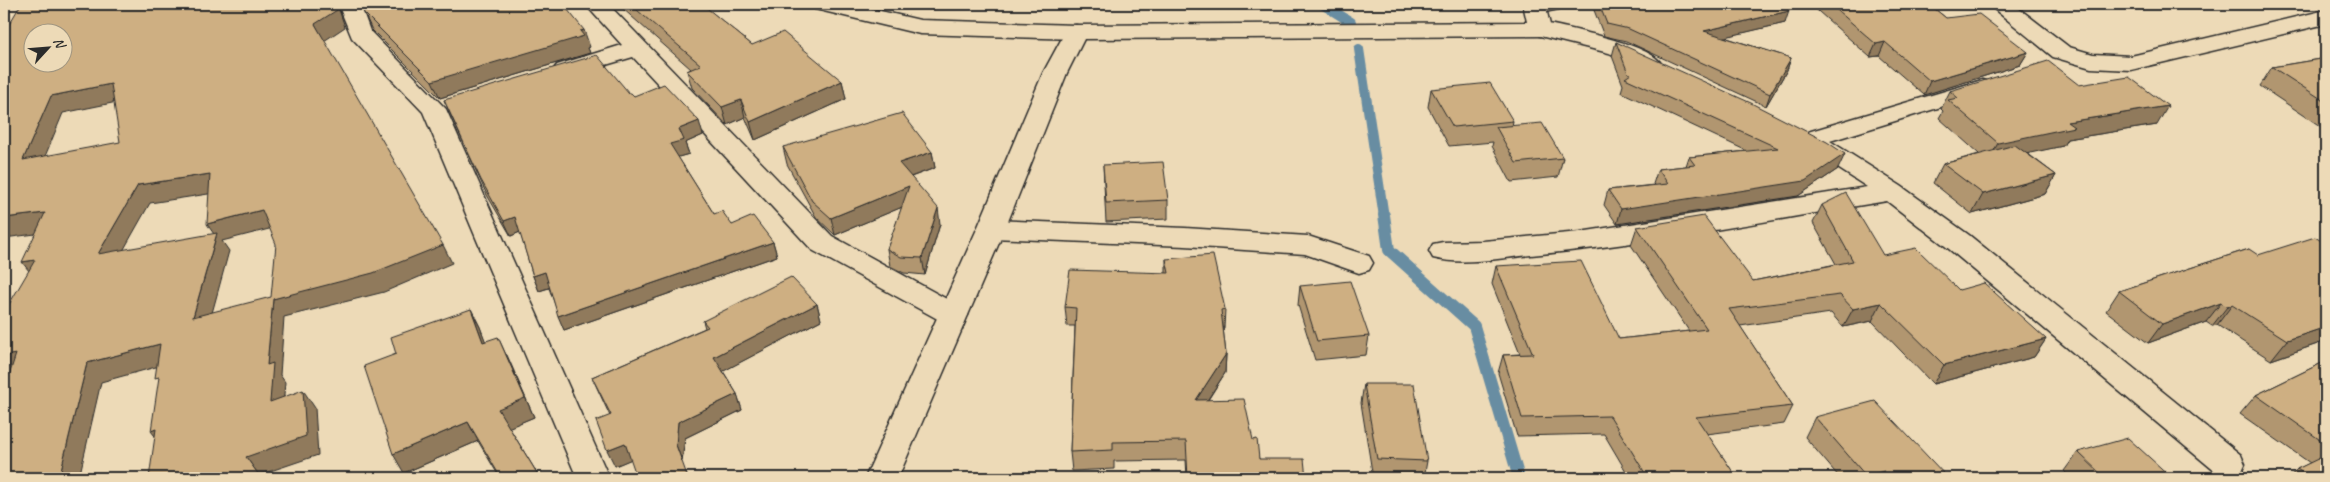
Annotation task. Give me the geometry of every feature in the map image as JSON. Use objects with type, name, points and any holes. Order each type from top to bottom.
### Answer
[{"type":"street","points":[[349,4],[360,34],[443,106],[591,473]]},
{"type":"street","points":[[596,4],[822,243],[953,315]]},
{"type":"street","points":[[823,4],[920,26],[1076,32],[1540,11],[1669,71]]},
{"type":"street","points":[[2000,4],[2061,52],[2091,62],[2131,63],[2326,17]]},
{"type":"street","points":[[881,478],[991,229],[1055,73],[1076,32]]},
{"type":"street","points":[[545,76],[638,48]]},
{"type":"street","points":[[2048,66],[2077,58]]},
{"type":"street","points":[[1810,139],[2000,81]]},
{"type":"street","points":[[1786,127],[1810,139],[1892,192],[1959,242],[2229,464]]},
{"type":"street","points":[[1443,251],[1483,250],[1580,241],[1892,192]]},
{"type":"street","points":[[991,229],[1184,236],[1308,245],[1359,263]]},
{"type":"building","points":[[21,4],[335,4],[337,10],[315,24],[443,245],[373,273],[273,299],[267,365],[273,363],[270,402],[303,390],[306,436],[246,457],[261,478],[149,478],[156,429],[151,431],[159,377],[155,378],[160,344],[87,363],[59,478],[4,478],[4,391],[16,354],[4,356],[4,313],[35,260],[22,262],[45,213],[4,218],[4,33]],"holes":[[[111,84],[120,142],[23,160],[51,96]],[[210,174],[207,224],[262,210],[276,244],[271,297],[193,317],[217,233],[98,254],[138,185]]]},
{"type":"building","points":[[360,4],[563,4],[584,30],[580,31],[584,36],[432,81],[364,13]]},
{"type":"building","points":[[630,4],[702,4],[752,45],[783,32],[842,81],[750,122],[741,100],[722,107],[687,71],[701,65]]},
{"type":"building","points":[[1599,4],[1779,4],[1789,11],[1704,31],[1791,58],[1770,94],[1629,29],[1607,24]]},
{"type":"building","points":[[1830,4],[1929,4],[1946,18],[1979,14],[2028,52],[1930,81],[1885,42],[1876,44]]},
{"type":"building","points":[[1616,42],[1751,103],[1827,142],[1845,154],[1805,181],[1621,209],[1608,190],[1668,184],[1658,169],[1695,165],[1689,157],[1778,148],[1625,78],[1631,74],[1628,73]]},
{"type":"building","points":[[597,55],[629,93],[634,96],[664,84],[699,121],[679,129],[684,140],[670,144],[714,214],[722,211],[732,225],[753,216],[773,242],[558,316],[545,272],[533,276],[515,217],[504,221],[481,180],[444,100]]},
{"type":"building","points":[[2326,58],[2326,102],[2272,67]]},
{"type":"building","points":[[2048,61],[2079,85],[2129,77],[2168,106],[2067,122],[2074,127],[1998,143],[1948,100],[1958,98],[1950,91]]},
{"type":"building","points":[[1490,83],[1513,121],[1453,127],[1431,89]]},
{"type":"building","points":[[902,113],[932,152],[899,163],[938,208],[922,258],[901,257],[887,249],[909,186],[831,218],[812,201],[783,147]]},
{"type":"building","points":[[1542,123],[1563,158],[1516,163],[1496,127]]},
{"type":"building","points":[[2015,145],[2056,175],[1983,194],[1943,164]]},
{"type":"building","points":[[1163,162],[1168,200],[1106,203],[1103,165]]},
{"type":"building","points":[[1846,193],[1883,255],[1916,248],[1959,290],[1984,283],[2046,339],[1944,365],[1881,303],[1853,309],[1840,295],[1729,309],[1793,406],[1696,417],[1737,478],[1648,478],[1610,416],[1522,418],[1503,355],[1533,354],[1496,266],[1581,261],[1619,339],[1707,329],[1637,227],[1704,216],[1753,281],[1853,261],[1822,205]]},
{"type":"building","points":[[2315,237],[2326,244],[2326,327],[2287,340],[2232,305],[2227,307],[2221,303],[2162,324],[2119,291],[2249,249],[2258,255]]},
{"type":"building","points":[[1213,255],[1225,309],[1221,310],[1226,354],[1196,400],[1244,399],[1253,440],[1257,439],[1259,459],[1304,459],[1306,478],[1188,478],[1186,441],[1113,442],[1113,450],[1070,452],[1076,308],[1065,307],[1070,270],[1169,273],[1166,259]]},
{"type":"building","points":[[791,277],[817,304],[714,357],[737,394],[678,422],[676,445],[688,478],[637,478],[625,443],[607,450],[596,421],[611,415],[592,377],[708,327],[703,321]]},
{"type":"building","points":[[1350,281],[1369,336],[1317,341],[1300,286]]},
{"type":"building","points":[[471,309],[483,342],[498,337],[525,398],[498,409],[540,478],[501,478],[468,422],[393,454],[364,366],[396,354],[391,337]]},
{"type":"building","points":[[2326,361],[2326,444],[2256,395]]},
{"type":"building","points":[[1364,384],[1414,384],[1427,461],[1377,459]]},
{"type":"building","points":[[1875,401],[1948,478],[1890,478],[1884,471],[1866,476],[1815,417]]},
{"type":"building","points":[[2128,438],[2172,478],[2105,478],[2078,452]]},
{"type":"building","points":[[2326,455],[2326,478],[2310,478],[2297,469]]},
{"type":"waterway","points":[[1322,4],[1351,22]]},
{"type":"waterway","points":[[1359,49],[1384,217]]},
{"type":"waterway","points":[[1384,215],[1389,250],[1474,326],[1519,478]]}]
